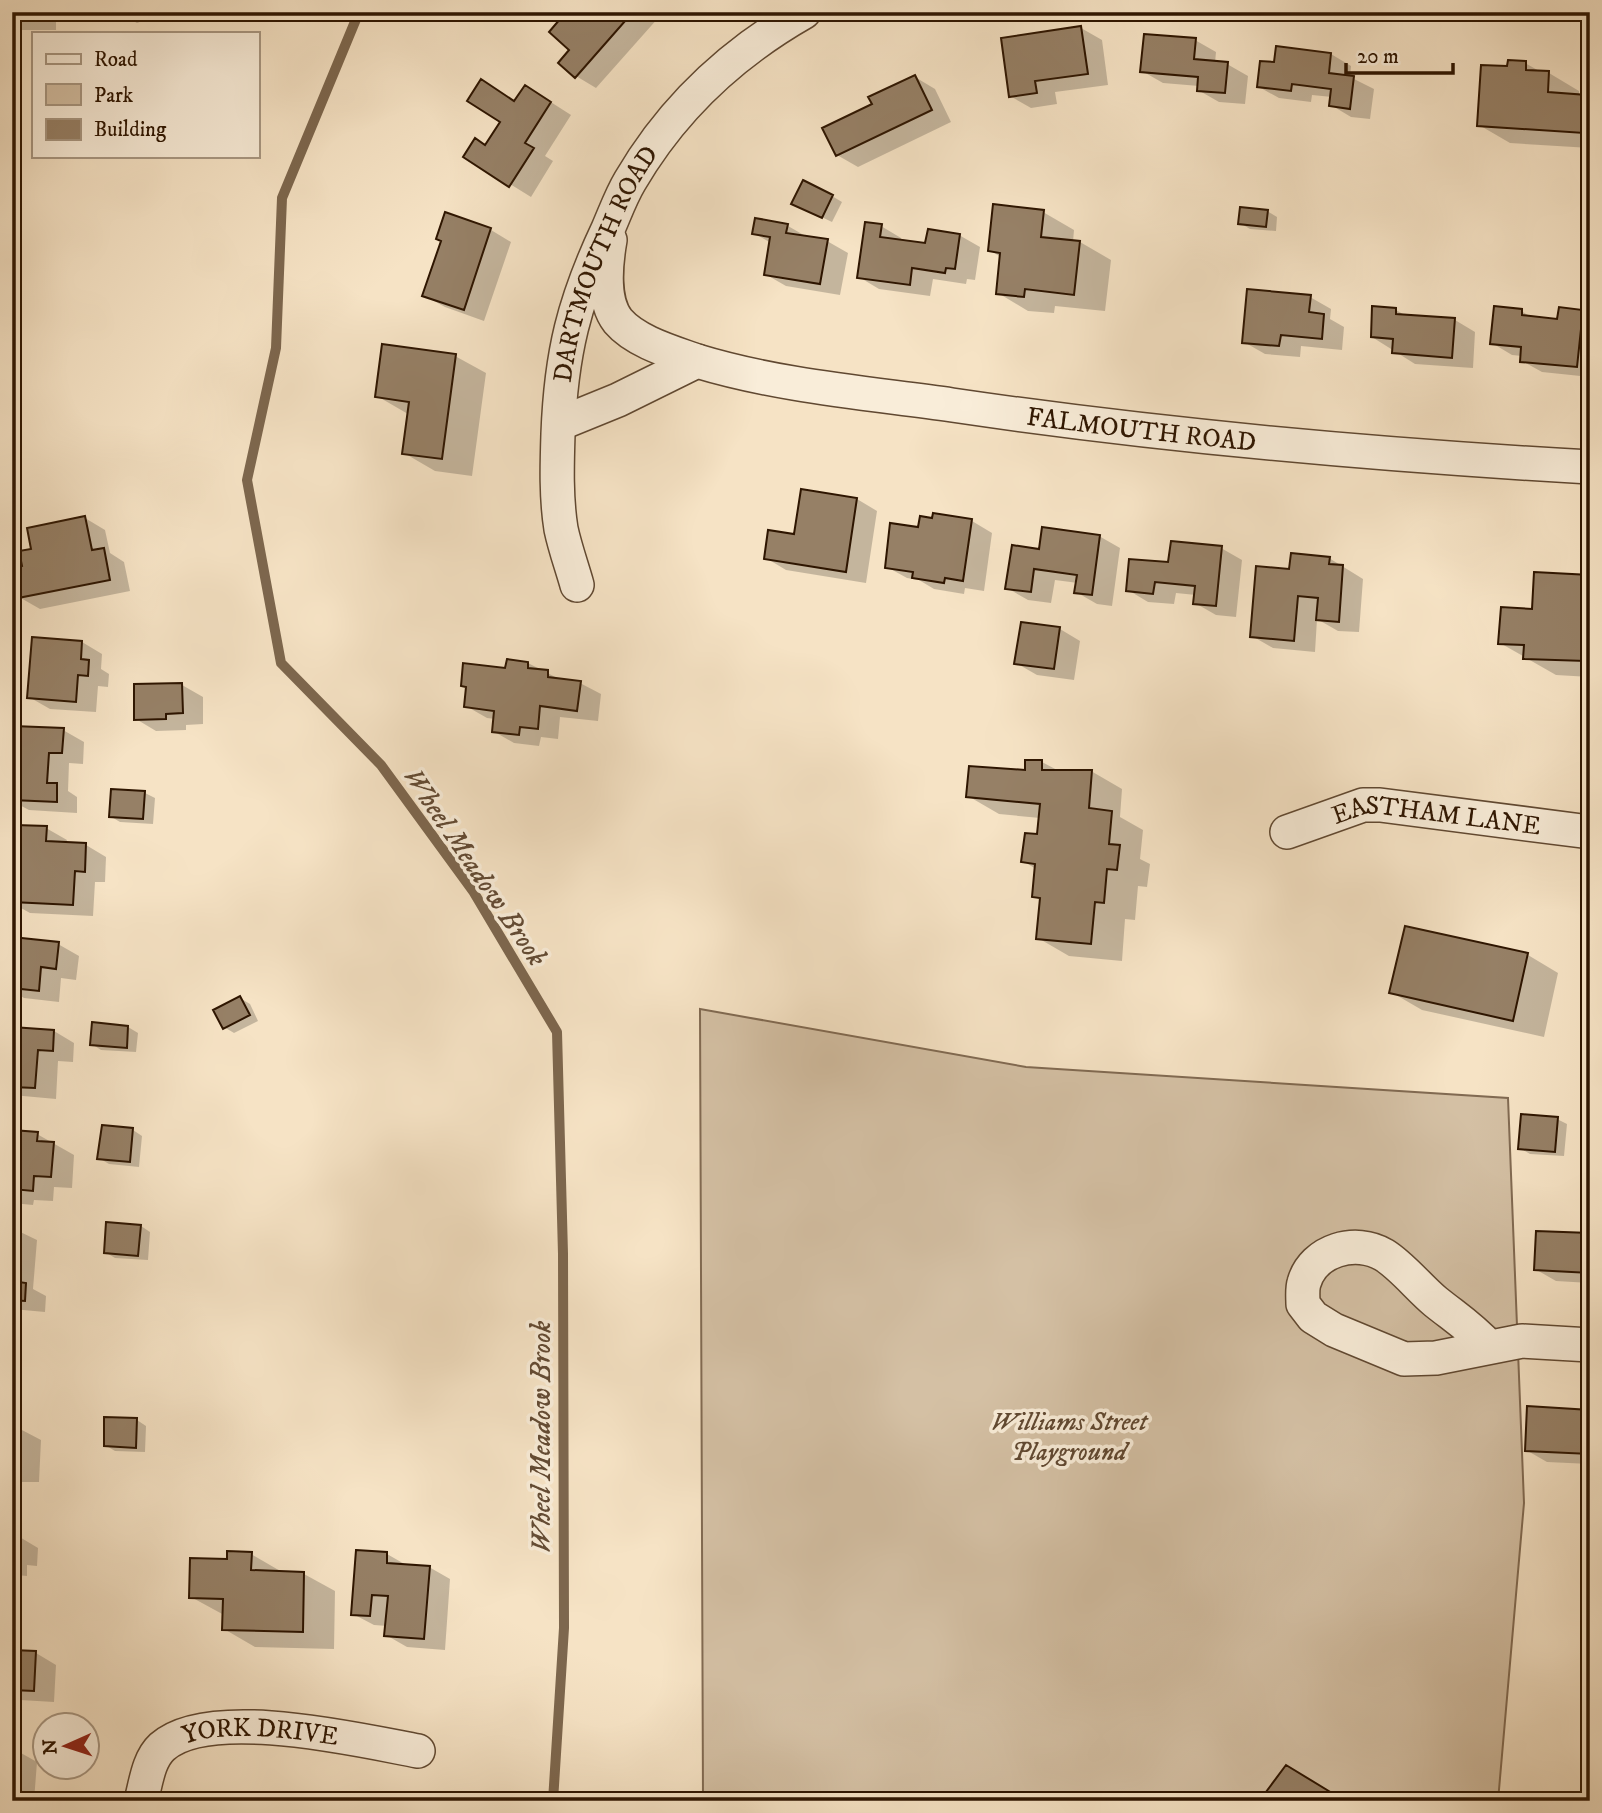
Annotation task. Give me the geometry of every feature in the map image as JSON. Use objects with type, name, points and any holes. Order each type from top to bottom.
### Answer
[{"type":"street","name":"DARTMOUTH ROAD","points":[[577,585],[561,528],[558,494],[559,424],[565,351],[585,278],[632,178],[686,104],[738,56],[804,12]]},
{"type":"street","name":"FALMOUTH ROAD","points":[[618,206],[607,265],[609,293],[617,319],[649,342],[697,361],[755,376],[1077,421],[1278,443],[1590,467]]},
{"type":"street","points":[[559,424],[618,400],[697,361]]},
{"type":"street","name":"EASTHAM LANE","points":[[1287,832],[1363,805],[1590,832]]},
{"type":"street","points":[[1489,1347],[1471,1326],[1437,1303],[1384,1254],[1347,1247],[1326,1253],[1313,1266],[1304,1283],[1303,1304],[1313,1317],[1334,1330],[1404,1359],[1436,1358],[1522,1341],[1590,1345]]},
{"type":"street","name":"YORK DRIVE","points":[[141,1801],[150,1764],[156,1754],[172,1740],[196,1730],[247,1727],[333,1735],[418,1751]]},
{"type":"green space","name":"Williams Street Playground","points":[[700,1009],[1026,1067],[1508,1098],[1524,1503],[1498,1801],[703,1801]]},
{"type":"building","points":[[12,12],[36,12],[36,19],[12,19]]},
{"type":"building","points":[[566,12],[633,12],[575,78],[558,63],[569,50],[549,32]]},
{"type":"building","points":[[1081,26],[1088,74],[1035,81],[1037,93],[1009,97],[1001,38]]},
{"type":"building","points":[[1144,34],[1196,38],[1194,59],[1228,62],[1225,93],[1197,91],[1198,77],[1140,72]]},
{"type":"building","points":[[1276,46],[1331,53],[1329,73],[1354,76],[1350,109],[1329,106],[1331,89],[1292,84],[1291,91],[1257,87],[1260,61],[1274,62]]},
{"type":"building","points":[[1508,60],[1526,61],[1526,70],[1549,71],[1548,92],[1587,95],[1584,133],[1477,126],[1481,65],[1507,66]]},
{"type":"building","points":[[915,75],[932,110],[836,156],[822,128],[872,104],[868,97]]},
{"type":"building","points":[[481,79],[514,101],[525,85],[551,102],[525,143],[534,148],[509,187],[463,157],[475,138],[485,145],[500,122],[467,101]]},
{"type":"building","points":[[803,180],[833,195],[822,218],[791,204]]},
{"type":"building","points":[[993,204],[1044,210],[1041,237],[1080,241],[1074,295],[1025,289],[1024,297],[996,294],[1000,253],[988,251]]},
{"type":"building","points":[[1240,207],[1268,210],[1266,227],[1238,224]]},
{"type":"building","points":[[445,212],[491,228],[464,310],[422,296],[441,241],[436,239]]},
{"type":"building","points":[[755,218],[788,224],[786,233],[828,239],[820,284],[764,275],[770,237],[752,234]]},
{"type":"building","points":[[865,222],[882,224],[880,237],[925,243],[928,229],[960,234],[955,269],[946,268],[945,273],[912,268],[910,285],[857,278]]},
{"type":"building","points":[[1247,289],[1311,295],[1309,312],[1324,314],[1322,339],[1281,335],[1279,346],[1242,343]]},
{"type":"building","points":[[1372,306],[1396,308],[1396,314],[1455,318],[1452,358],[1392,353],[1393,339],[1371,337]]},
{"type":"building","points":[[1494,306],[1522,309],[1522,315],[1557,319],[1559,307],[1583,310],[1577,367],[1520,362],[1521,347],[1490,344]]},
{"type":"building","points":[[382,344],[456,354],[442,459],[402,454],[409,402],[375,397]]},
{"type":"building","points":[[801,489],[857,498],[846,572],[764,559],[768,530],[794,534]]},
{"type":"building","points":[[933,513],[972,519],[963,581],[945,578],[944,583],[912,578],[913,572],[885,568],[890,523],[918,527],[920,516],[932,518]]},
{"type":"building","points":[[85,516],[92,550],[104,548],[110,580],[18,598],[12,568],[22,566],[19,551],[31,549],[27,528]]},
{"type":"building","points":[[1042,527],[1100,535],[1092,595],[1074,593],[1077,575],[1034,569],[1031,592],[1005,589],[1012,545],[1039,549]]},
{"type":"building","points":[[1171,541],[1222,546],[1216,606],[1193,604],[1195,586],[1155,582],[1153,594],[1126,591],[1129,559],[1168,562]]},
{"type":"building","points":[[1291,553],[1330,557],[1329,564],[1343,565],[1339,622],[1316,620],[1318,598],[1298,596],[1294,641],[1250,637],[1256,566],[1289,569]]},
{"type":"building","points":[[1534,572],[1590,575],[1586,661],[1523,659],[1524,645],[1498,644],[1501,607],[1532,609]]},
{"type":"building","points":[[1021,622],[1060,627],[1054,669],[1014,664]]},
{"type":"building","points":[[32,637],[82,641],[81,659],[89,660],[88,676],[78,675],[76,702],[27,698]]},
{"type":"building","points":[[507,659],[528,662],[528,668],[548,670],[548,677],[581,681],[577,711],[540,706],[538,729],[520,727],[519,735],[492,732],[494,711],[464,707],[466,687],[461,686],[463,663],[505,668]]},
{"type":"building","points":[[182,683],[183,713],[166,714],[166,719],[134,720],[134,684]]},
{"type":"building","points":[[13,726],[64,728],[62,753],[49,753],[47,783],[57,783],[57,802],[12,800]]},
{"type":"building","points":[[1025,760],[1042,760],[1042,770],[1092,770],[1089,808],[1112,811],[1109,844],[1120,845],[1117,870],[1107,869],[1104,903],[1095,902],[1091,944],[1036,939],[1040,898],[1032,897],[1035,864],[1021,862],[1025,833],[1037,834],[1040,804],[966,797],[969,766],[1025,770]]},
{"type":"building","points":[[111,789],[145,791],[143,819],[109,817]]},
{"type":"building","points":[[15,825],[47,826],[46,841],[86,843],[85,872],[75,871],[73,905],[12,902],[12,834],[15,834]]},
{"type":"building","points":[[1405,926],[1528,953],[1513,1021],[1389,993]]},
{"type":"building","points":[[12,937],[59,942],[56,969],[41,967],[39,991],[12,988]]},
{"type":"building","points":[[240,996],[250,1015],[223,1029],[213,1010]]},
{"type":"building","points":[[92,1022],[128,1026],[127,1048],[90,1045]]},
{"type":"building","points":[[12,1027],[54,1030],[53,1051],[38,1050],[35,1088],[12,1087]]},
{"type":"building","points":[[1521,1114],[1558,1117],[1555,1152],[1518,1149]]},
{"type":"building","points":[[102,1125],[133,1128],[130,1162],[97,1159]]},
{"type":"building","points":[[12,1130],[38,1132],[37,1141],[54,1142],[51,1177],[34,1176],[33,1191],[13,1189],[12,1194]]},
{"type":"building","points":[[106,1222],[141,1225],[138,1256],[104,1253]]},
{"type":"building","points":[[12,1226],[17,1226],[12,1281]]},
{"type":"building","points":[[1536,1231],[1590,1233],[1590,1273],[1534,1270]]},
{"type":"building","points":[[12,1281],[26,1283],[25,1301],[12,1300]]},
{"type":"building","points":[[1527,1406],[1590,1410],[1590,1454],[1525,1451]]},
{"type":"building","points":[[104,1417],[137,1418],[136,1448],[104,1446]]},
{"type":"building","points":[[12,1426],[21,1427],[19,1472],[12,1471]]},
{"type":"building","points":[[12,1534],[18,1535],[17,1555],[12,1555]]},
{"type":"building","points":[[356,1550],[387,1552],[387,1563],[430,1566],[424,1639],[384,1636],[388,1596],[372,1595],[370,1616],[351,1615]]},
{"type":"building","points":[[227,1551],[252,1552],[251,1570],[304,1572],[303,1632],[222,1630],[223,1599],[189,1598],[190,1558],[227,1559]]},
{"type":"building","points":[[12,1650],[36,1651],[34,1691],[12,1690]]},
{"type":"building","points":[[1286,1765],[1332,1793],[1327,1801],[1260,1800]]},
{"type":"waterway","name":"Wheel Meadow Brook","points":[[359,12],[282,198],[276,348],[247,480],[281,663],[381,765],[473,891],[557,1032],[563,1254],[564,1628],[553,1801]]}]
